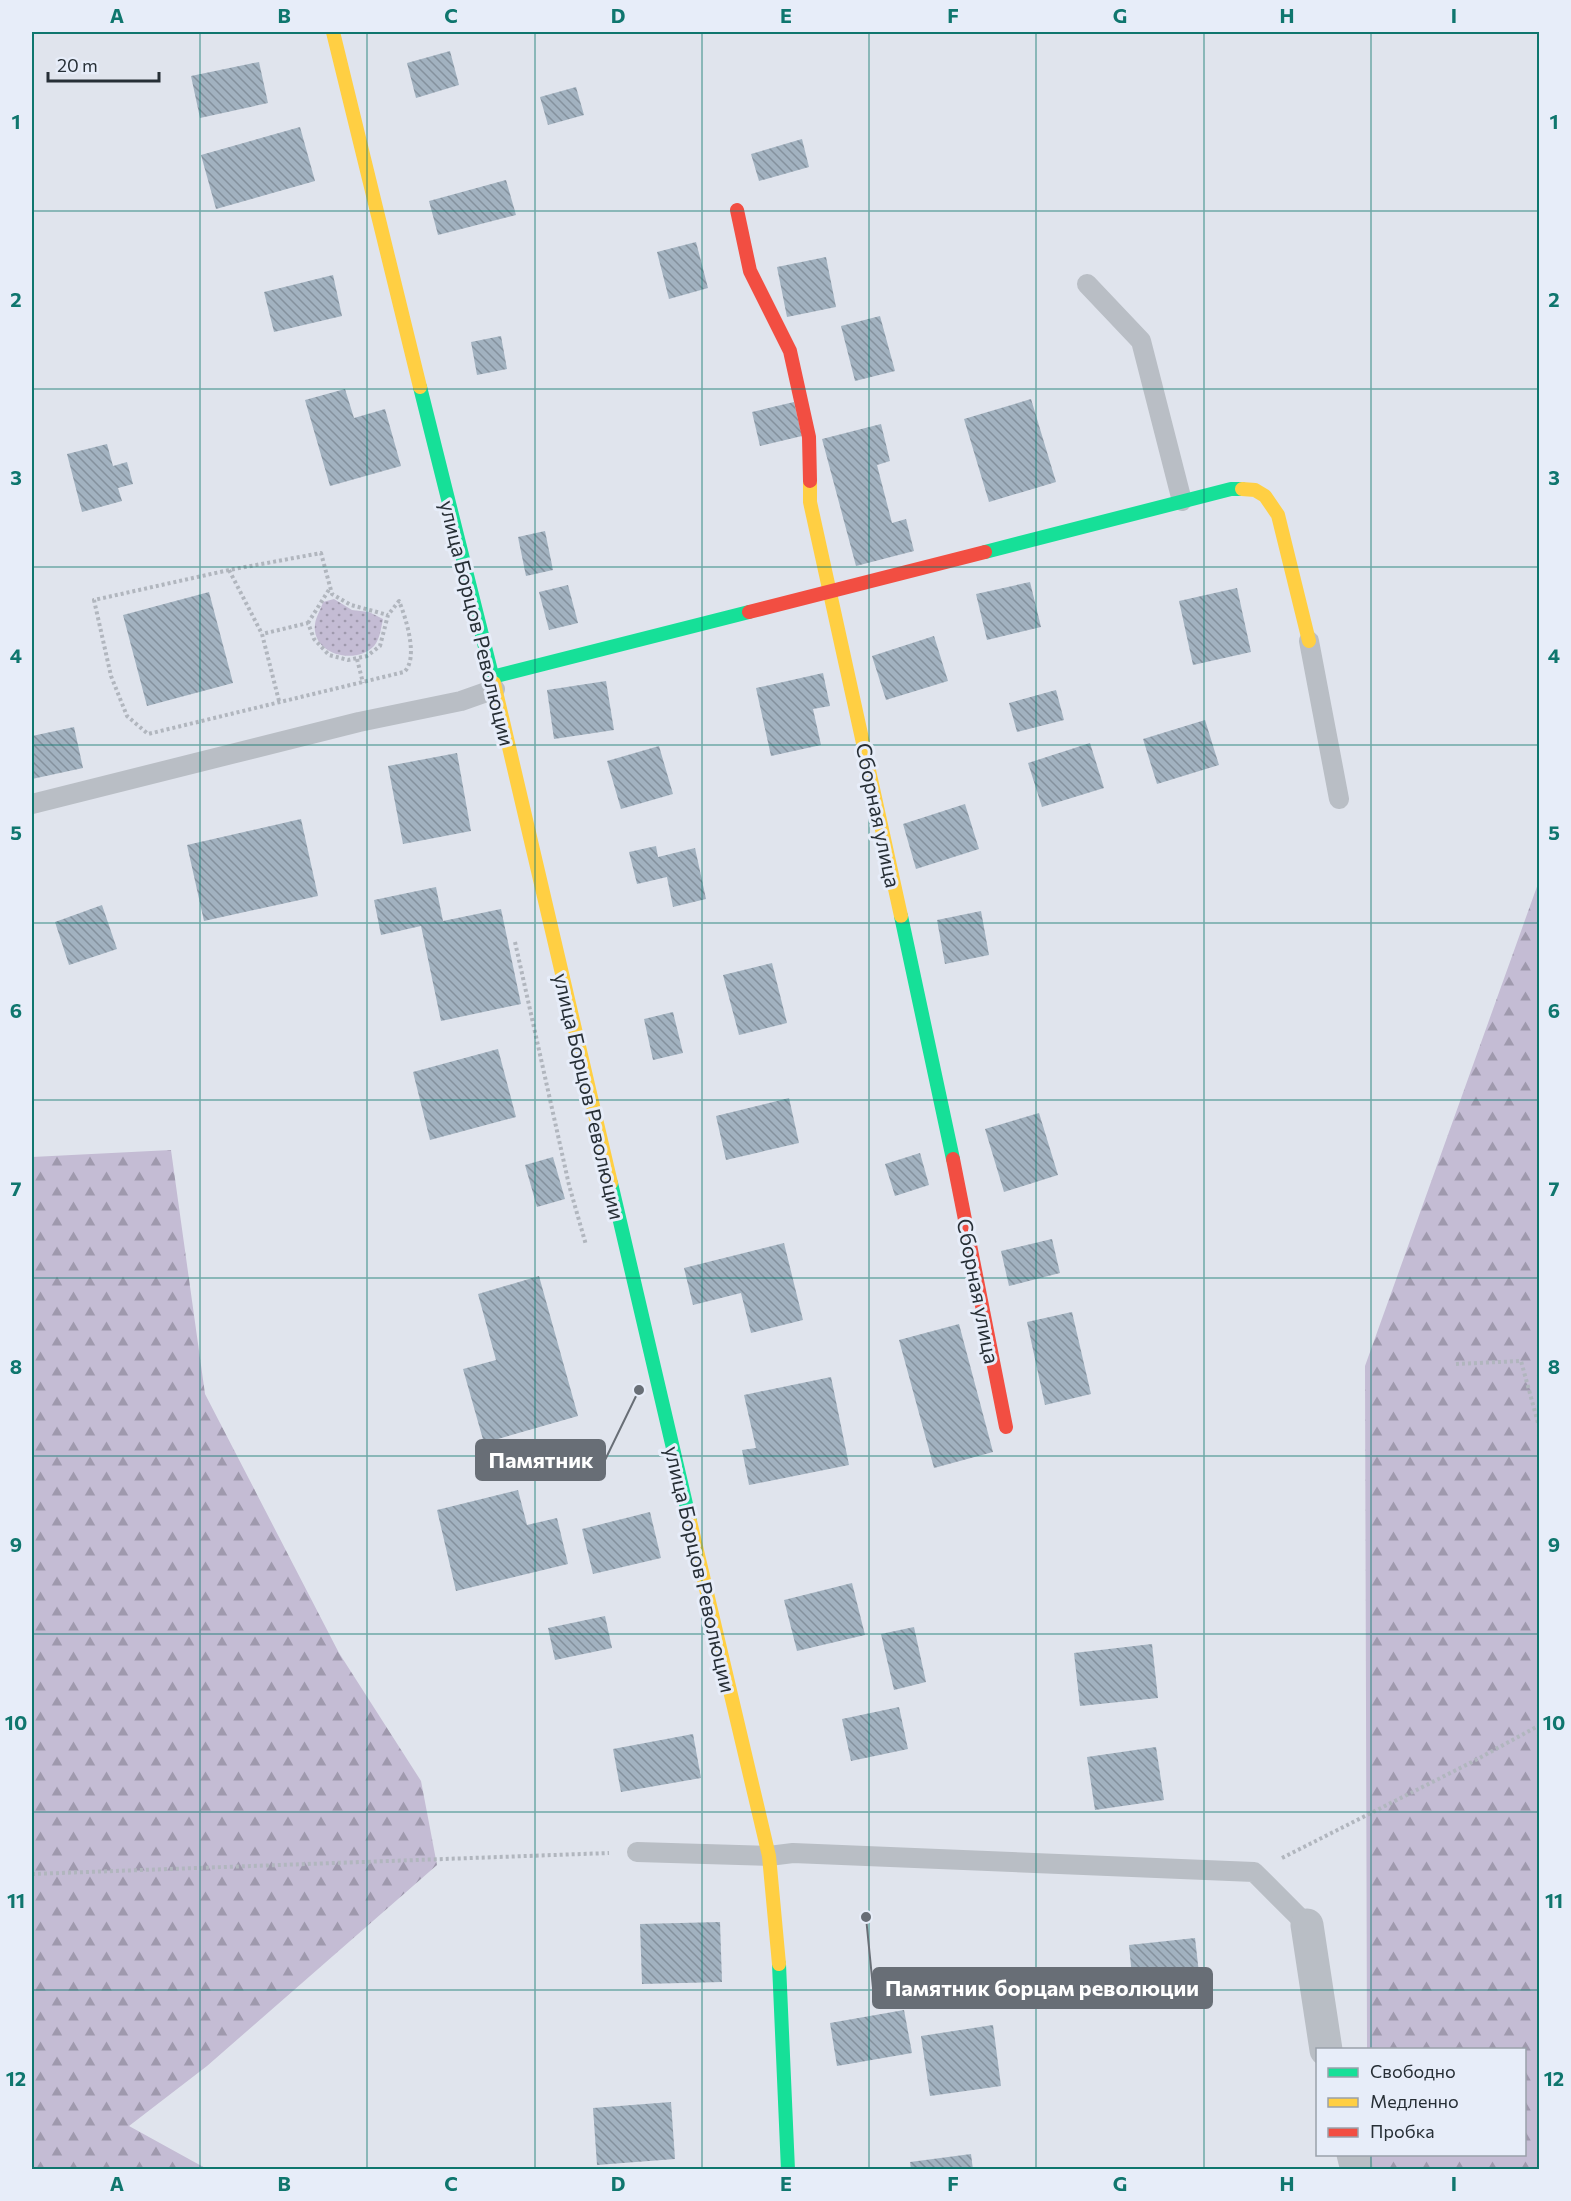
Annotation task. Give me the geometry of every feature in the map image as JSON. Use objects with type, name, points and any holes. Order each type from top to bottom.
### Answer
[{"type":"street","name":"улица Борцов Революции","points":[[333,32],[493,683],[768,1856],[778,1937],[788,2169]]},
{"type":"street","name":"Сборная улица","points":[[737,210],[750,271],[790,351],[809,437],[810,502],[944,1115],[1006,1427]]},
{"type":"street","points":[[493,683],[829,591],[1231,489],[1252,488],[1268,497],[1278,515],[1309,641]]},
{"type":"street","points":[[1307,1925],[1326,2048]]},
{"type":"lane","points":[[1087,284],[1141,340],[1182,501]]},
{"type":"lane","points":[[1309,641],[1340,799]]},
{"type":"lane","points":[[32,804],[359,722],[461,701],[493,683]]},
{"type":"lane","points":[[637,1852],[768,1856],[793,1853],[1254,1872],[1307,1925]]},
{"type":"path","points":[[308,623],[314,639],[329,655],[348,660],[367,657],[380,646],[388,615],[399,601],[406,620],[411,656],[409,668],[404,672],[363,683],[279,701],[148,734],[127,716],[111,676],[94,600],[229,570],[321,553],[332,594],[340,600],[388,615]]},
{"type":"path","points":[[229,570],[262,634],[279,701]]},
{"type":"path","points":[[262,634],[308,623],[330,588]]},
{"type":"path","points":[[357,659],[363,683]]},
{"type":"path","points":[[1456,1364],[1521,1361],[1539,1430]]},
{"type":"path","points":[[1254,1872],[1472,1762],[1539,1725]]},
{"type":"path","points":[[32,1874],[637,1852]]},
{"type":"green space","points":[[334,599],[352,610],[369,612],[383,619],[378,640],[366,652],[346,656],[336,654],[320,643],[316,634],[316,619],[323,602]]},
{"type":"green space","points":[[1539,881],[1539,2169],[1367,2169],[1367,2156],[1526,2156],[1526,2048],[1367,2048],[1365,1366]]},
{"type":"green space","points":[[171,1150],[205,1394],[339,1653],[421,1781],[437,1865],[207,2066],[129,2126],[207,2169],[32,2169],[32,1157]]},
{"type":"building","points":[[450,51],[459,85],[416,98],[407,63]]},
{"type":"building","points":[[259,62],[268,103],[200,118],[191,76]]},
{"type":"building","points":[[576,87],[584,115],[548,125],[540,97]]},
{"type":"building","points":[[300,127],[315,181],[216,209],[201,155]]},
{"type":"building","points":[[802,139],[809,167],[759,181],[751,154]]},
{"type":"building","points":[[506,180],[516,215],[438,235],[429,201]]},
{"type":"building","points":[[696,242],[708,288],[669,299],[657,252]]},
{"type":"building","points":[[826,257],[836,307],[787,317],[777,267]]},
{"type":"building","points":[[333,275],[342,316],[274,332],[264,292]]},
{"type":"building","points":[[880,316],[895,371],[855,381],[841,326]]},
{"type":"building","points":[[501,336],[507,369],[477,375],[471,342]]},
{"type":"building","points":[[345,389],[354,418],[385,409],[401,466],[330,486],[305,400]]},
{"type":"building","points":[[1031,399],[1056,482],[989,502],[964,419]]},
{"type":"building","points":[[794,402],[802,436],[760,446],[752,412]]},
{"type":"building","points":[[881,424],[890,461],[877,465],[892,523],[906,519],[914,551],[856,566],[822,439]]},
{"type":"building","points":[[107,444],[113,466],[127,462],[133,484],[118,488],[122,501],[82,512],[67,454]]},
{"type":"building","points":[[545,531],[553,570],[526,576],[518,537]]},
{"type":"building","points":[[1030,582],[1041,627],[987,640],[976,594]]},
{"type":"building","points":[[568,585],[578,623],[549,630],[539,592]]},
{"type":"building","points":[[1237,588],[1251,652],[1193,665],[1179,601]]},
{"type":"building","points":[[209,592],[233,683],[147,706],[123,615]]},
{"type":"building","points":[[934,636],[948,681],[886,700],[872,656]]},
{"type":"building","points":[[823,673],[830,706],[813,709],[821,745],[771,756],[756,688]]},
{"type":"building","points":[[606,681],[614,730],[554,739],[547,690]]},
{"type":"building","points":[[1056,690],[1064,720],[1017,732],[1009,703]]},
{"type":"building","points":[[1205,720],[1219,765],[1157,784],[1143,739]]},
{"type":"building","points":[[74,727],[83,768],[32,779],[32,736]]},
{"type":"building","points":[[1090,743],[1104,788],[1042,807],[1028,763]]},
{"type":"building","points":[[659,746],[673,794],[621,809],[607,761]]},
{"type":"building","points":[[457,753],[471,831],[403,844],[388,766]]},
{"type":"building","points":[[965,804],[979,849],[916,869],[903,824]]},
{"type":"building","points":[[301,819],[318,896],[204,921],[187,845]]},
{"type":"building","points":[[656,846],[658,857],[695,848],[706,899],[673,907],[667,877],[637,884],[629,852]]},
{"type":"building","points":[[436,887],[443,921],[501,909],[521,1004],[441,1021],[421,926],[381,935],[374,900]]},
{"type":"building","points":[[102,905],[117,949],[69,965],[55,922]]},
{"type":"building","points":[[981,911],[989,955],[945,964],[937,920]]},
{"type":"building","points":[[772,963],[787,1023],[739,1035],[723,975]]},
{"type":"building","points":[[673,1012],[683,1053],[653,1060],[644,1019]]},
{"type":"building","points":[[498,1049],[516,1117],[430,1140],[413,1072]]},
{"type":"building","points":[[789,1098],[799,1143],[726,1160],[716,1116]]},
{"type":"building","points":[[1039,1113],[1058,1175],[1004,1192],[985,1129]]},
{"type":"building","points":[[920,1153],[929,1185],[895,1196],[885,1164]]},
{"type":"building","points":[[553,1157],[565,1199],[537,1207],[525,1165]]},
{"type":"building","points":[[1052,1239],[1060,1273],[1009,1286],[1001,1251]]},
{"type":"building","points":[[784,1243],[803,1320],[751,1333],[741,1293],[693,1305],[684,1268]]},
{"type":"building","points":[[539,1276],[578,1416],[484,1443],[463,1369],[496,1360],[478,1294]]},
{"type":"building","points":[[1072,1312],[1091,1394],[1045,1405],[1027,1322]]},
{"type":"building","points":[[959,1324],[993,1452],[934,1468],[899,1340]]},
{"type":"building","points":[[831,1377],[849,1465],[749,1485],[742,1450],[756,1448],[744,1395]]},
{"type":"building","points":[[518,1490],[527,1525],[557,1518],[568,1564],[456,1591],[437,1510]]},
{"type":"building","points":[[650,1512],[661,1558],[593,1574],[582,1529]]},
{"type":"building","points":[[852,1583],[865,1635],[797,1651],[784,1600]]},
{"type":"building","points":[[605,1616],[612,1648],[555,1660],[548,1628]]},
{"type":"building","points":[[914,1627],[926,1682],[894,1690],[881,1634]]},
{"type":"building","points":[[1152,1644],[1158,1698],[1080,1706],[1074,1653]]},
{"type":"building","points":[[899,1707],[908,1749],[851,1761],[842,1719]]},
{"type":"building","points":[[693,1734],[701,1778],[621,1792],[613,1749]]},
{"type":"building","points":[[1156,1747],[1164,1800],[1095,1810],[1087,1757]]},
{"type":"building","points":[[720,1922],[722,1982],[642,1984],[640,1924]]},
{"type":"building","points":[[1195,1938],[1201,1991],[1134,1998],[1129,1945]]},
{"type":"building","points":[[904,2010],[912,2053],[837,2066],[830,2023]]},
{"type":"building","points":[[993,2025],[1001,2086],[930,2096],[921,2036]]},
{"type":"building","points":[[671,2102],[675,2159],[597,2165],[593,2108]]},
{"type":"building","points":[[971,2154],[973,2170],[911,2170],[910,2162]]},
{"type":"traffic: fast","points":[[420,387],[494,683]]},
{"type":"traffic: fast","points":[[985,552],[1231,489],[1242,489]]},
{"type":"traffic: fast","points":[[492,677],[749,612]]},
{"type":"traffic: fast","points":[[901,916],[953,1159]]},
{"type":"traffic: fast","points":[[611,1183],[690,1521]]},
{"type":"traffic: fast","points":[[779,1964],[788,2170]]},
{"type":"traffic: slow","points":[[333,32],[420,387]]},
{"type":"traffic: slow","points":[[810,481],[810,502],[901,916]]},
{"type":"traffic: slow","points":[[1242,489],[1255,490],[1265,496],[1278,515],[1309,641]]},
{"type":"traffic: slow","points":[[494,683],[611,1183]]},
{"type":"traffic: slow","points":[[690,1521],[769,1856],[779,1964]]},
{"type":"traffic: jam","points":[[737,210],[750,271],[790,351],[809,437],[810,481]]},
{"type":"traffic: jam","points":[[749,612],[985,552]]},
{"type":"traffic: jam","points":[[953,1159],[1006,1427]]},
{"type":"place","name":"Памятник","points":[[639,1390]]},
{"type":"place","name":"Памятник борцам революции","points":[[866,1917]]}]
